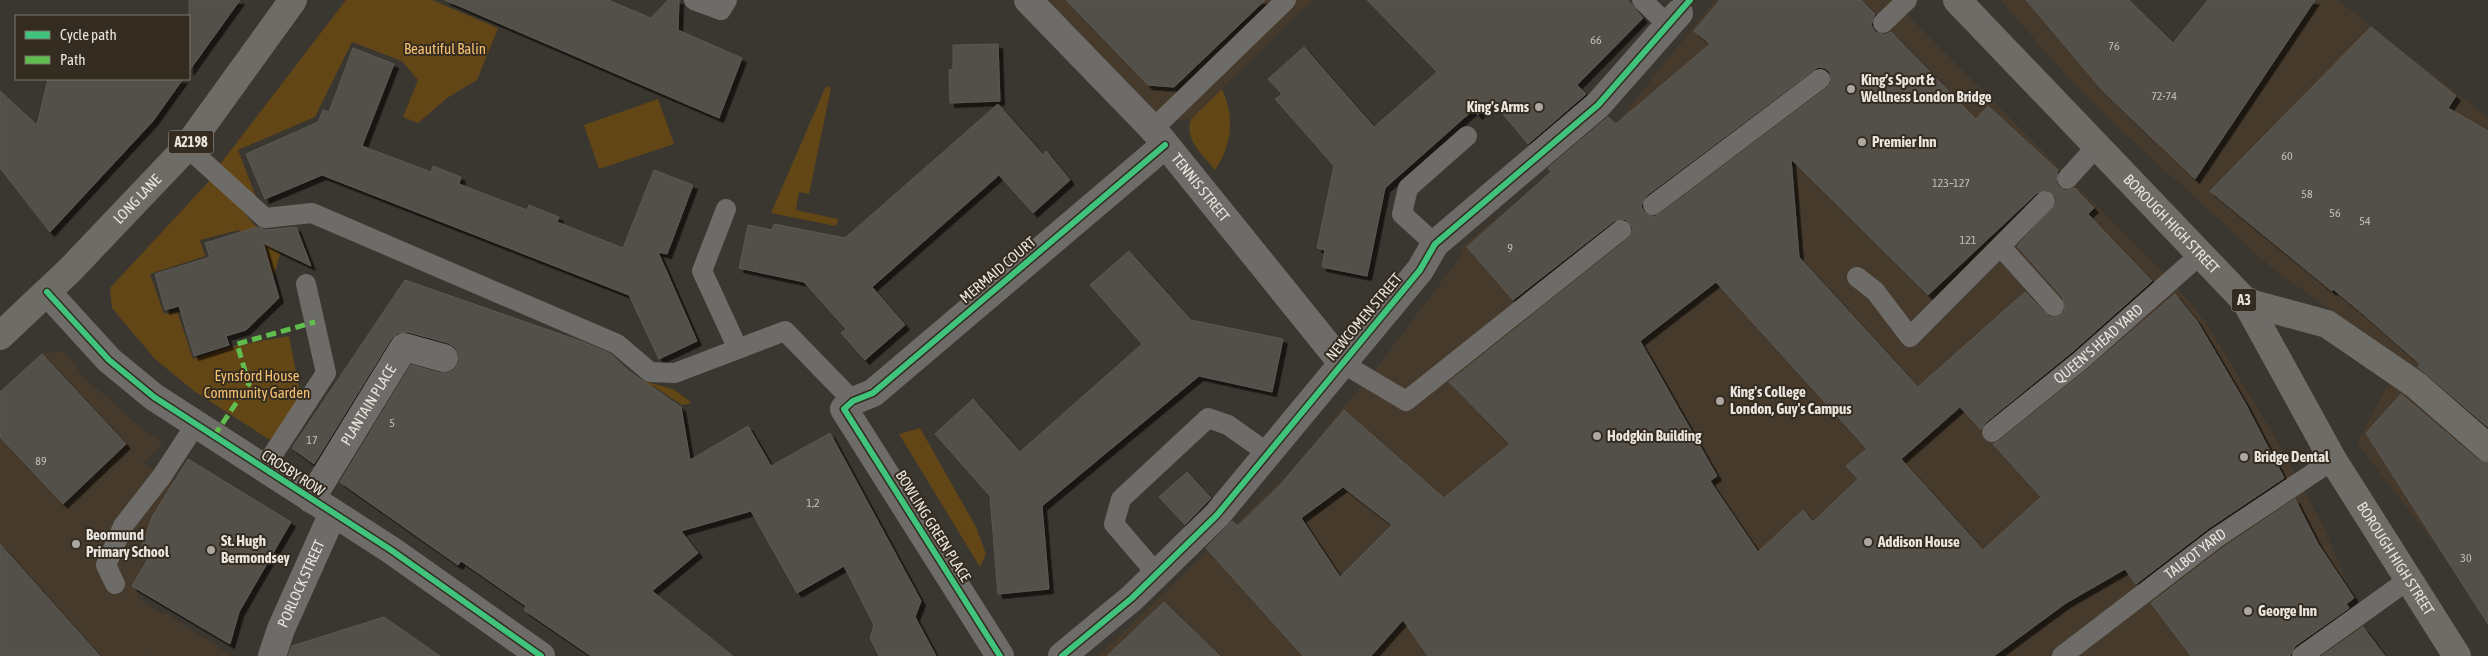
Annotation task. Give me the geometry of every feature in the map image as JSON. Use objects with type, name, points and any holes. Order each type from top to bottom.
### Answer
[{"type":"main road","name":"LONG LANE","points":[[0,336],[47,292],[187,147],[293,0]]},
{"type":"main road","name":"BOROUGH HIGH STREET","points":[[1957,0],[2246,302],[2333,460],[2457,656]]},
{"type":"main road","points":[[2246,302],[2327,324],[2416,385],[2488,448]]},
{"type":"street","name":"TENNIS STREET","points":[[1028,0],[1159,137],[1342,363]]},
{"type":"street","name":"NEWCOMEN STREET","points":[[1062,656],[1132,598],[1217,515],[1420,270],[1435,244],[1598,105],[1674,19]]},
{"type":"street","name":"MERMAID COURT","points":[[849,405],[873,392],[1159,137]]},
{"type":"street","name":"CROSBY ROW","points":[[47,292],[109,360],[154,397],[399,556],[542,656]]},
{"type":"street","name":"PLANTAIN PLACE","points":[[322,506],[404,347],[444,358]]},
{"type":"street","name":"BOWLING GREEN PLACE","points":[[849,405],[1000,656]]},
{"type":"street","name":"PORLOCK STREET","points":[[272,656],[322,506]]},
{"type":"lane","points":[[694,0],[721,10],[727,0]]},
{"type":"lane","name":"MERMAID COURT","points":[[1159,137],[1286,0]]},
{"type":"lane","points":[[1642,0],[1674,19]]},
{"type":"lane","points":[[1883,23],[1907,0]]},
{"type":"lane","points":[[1653,205],[1820,79]]},
{"type":"lane","points":[[1435,244],[1402,214],[1408,188],[1466,136]]},
{"type":"lane","points":[[2067,179],[2097,146]]},
{"type":"lane","points":[[187,147],[265,218],[312,213],[617,344],[650,372],[675,373],[785,331],[849,405]]},
{"type":"lane","points":[[1857,277],[1875,291],[1910,337],[2045,201]]},
{"type":"lane","points":[[726,209],[702,271],[738,349]]},
{"type":"lane","points":[[1342,363],[1406,401],[1621,230]]},
{"type":"lane","points":[[2001,247],[2054,306]]},
{"type":"lane","name":"QUEEN'S HEAD YARD","points":[[1992,432],[2080,361],[2202,254]]},
{"type":"lane","points":[[264,468],[326,373],[306,284]]},
{"type":"lane","points":[[1156,573],[1114,524],[1121,499],[1208,418],[1228,425],[1269,454]]},
{"type":"lane","points":[[115,584],[106,565],[123,526],[162,476],[196,424]]},
{"type":"lane","name":"TALBOT YARD","points":[[2062,656],[2216,538],[2333,460]]},
{"type":"lane","points":[[2302,656],[2408,580]]},
{"type":"shaded area","points":[[1047,0],[1313,0],[1191,119],[1160,122]]},
{"type":"shaded area","name":"King's College London, Guy's Campus","points":[[1715,0],[1893,0],[2166,275],[2205,321],[2284,452],[2327,534],[2366,630],[2385,656],[1098,656],[1288,474],[1377,367],[1463,253],[1460,248],[1613,121],[1616,124]]},
{"type":"shaded area","points":[[2000,0],[2119,0],[2125,8],[2134,5],[2144,15],[2139,27],[2207,74],[2311,0],[2338,0],[2488,118],[2488,624],[2438,548],[2357,443],[2386,388],[2408,364],[2274,270],[2122,131],[2063,72]]},
{"type":"shaded area","name":"Beormund Primary School","points":[[63,351],[85,378],[141,428],[163,443],[143,463],[178,484],[147,589],[137,597],[162,614],[163,611],[232,656],[147,656],[148,652],[146,656],[0,656],[0,392],[42,354]]},
{"type":"green space","name":"Beautiful Balin","points":[[346,0],[432,0],[498,28],[477,80],[447,98],[418,123],[403,117],[418,80],[402,61],[352,42],[315,117],[238,150],[260,207],[218,167]]},
{"type":"green space","points":[[826,86],[831,88],[809,194],[799,192],[796,210],[838,219],[836,226],[771,213]]},
{"type":"green space","points":[[1222,89],[1229,110],[1230,131],[1225,151],[1215,170],[1196,147],[1190,134],[1190,127],[1191,119]]},
{"type":"green space","points":[[658,99],[674,144],[599,169],[584,125]]},
{"type":"green space","name":"Eynsford House Community Garden","points":[[213,177],[280,254],[274,275],[256,280],[239,230],[200,240],[205,256],[150,274],[164,314],[177,311],[193,359],[233,346],[289,336],[301,397],[270,440],[194,391],[155,359],[112,308],[110,288]]},
{"type":"green space","points":[[636,379],[673,389],[692,403],[682,405],[653,386],[636,389]]},
{"type":"green space","points":[[920,428],[976,527],[986,554],[980,567],[899,434]]},
{"type":"building","points":[[189,0],[240,0],[190,70],[190,15]]},
{"type":"building","points":[[445,0],[608,0],[651,18],[668,0],[679,0],[678,30],[742,58],[719,118]]},
{"type":"building","points":[[1066,0],[1265,0],[1174,87],[1148,85]]},
{"type":"building","points":[[1367,0],[1628,0],[1643,18],[1577,85],[1586,94],[1528,144],[1492,101],[1478,115],[1473,110],[1385,188],[1367,276],[1322,267],[1325,250],[1317,248],[1334,166],[1275,99],[1282,94],[1268,79],[1304,47],[1374,127],[1437,72]]},
{"type":"building","name":"King's College London, Guy's Campus","points":[[1720,0],[1861,0],[1875,14],[1871,25],[1875,32],[1885,35],[1891,32],[1976,119],[1988,106],[2058,170],[2056,182],[2059,187],[2065,191],[2075,188],[2094,208],[2088,214],[2152,281],[2072,352],[1985,423],[1981,430],[1960,407],[1901,459],[1983,550],[2041,497],[1993,444],[2087,370],[2175,294],[2197,321],[2245,403],[2284,478],[2209,528],[2136,584],[2125,569],[2066,603],[1994,656],[1428,656],[1403,620],[1371,656],[1303,656],[1206,548],[1232,521],[1238,526],[1281,484],[1344,410],[1444,498],[1510,444],[1449,382],[1628,239],[1633,228],[1625,219],[1614,221],[1513,300],[1467,247],[1551,172],[1548,168],[1608,117],[1616,124],[1710,44],[1694,31]],"holes":[[[1818,67],[1825,68],[1830,72],[1831,83],[1827,88],[1660,214],[1654,217],[1644,212],[1641,206],[1646,196]],[[1791,159],[1928,295],[2037,193],[2048,190],[2056,197],[2056,204],[2017,246],[2063,298],[2065,310],[2057,317],[2050,317],[2025,292],[1918,387],[1799,257]],[[1716,282],[1867,449],[1846,466],[1858,479],[1813,522],[1803,510],[1758,552],[1710,481],[1717,476],[1640,341]],[[1343,487],[1392,525],[1340,577],[1301,518]]]},
{"type":"building","points":[[2026,0],[2129,0],[2173,43],[2208,0],[2315,0],[2195,179],[2104,92]]},
{"type":"building","points":[[2371,27],[2456,96],[2448,108],[2488,131],[2488,427],[2418,367],[2420,364],[2362,313],[2333,289],[2332,291],[2210,191]]},
{"type":"building","points":[[998,44],[1000,101],[950,103],[949,70],[953,69],[953,45]]},
{"type":"building","points":[[353,48],[394,64],[362,146],[431,172],[433,166],[461,177],[459,184],[527,210],[529,205],[559,217],[557,222],[623,248],[654,170],[693,185],[667,254],[658,252],[697,341],[659,359],[629,295],[322,175],[265,199],[246,154],[318,122],[323,110],[329,112]]},
{"type":"building","points":[[48,80],[182,80],[153,121],[50,232],[0,168],[0,91],[37,125]]},
{"type":"building","points":[[998,104],[1043,155],[1046,151],[1070,180],[1033,213],[999,175],[872,287],[905,325],[865,360],[841,333],[846,329],[804,282],[739,268],[748,225],[772,230],[774,224],[845,238]]},
{"type":"building","points":[[257,227],[266,230],[296,227],[311,266],[263,243],[279,298],[246,330],[226,336],[229,345],[194,356],[179,306],[165,310],[155,274],[210,257],[205,243]]},
{"type":"building","points":[[1129,251],[1191,320],[1283,339],[1272,392],[1199,376],[1042,506],[1049,589],[998,594],[990,496],[935,434],[973,399],[1020,452],[1142,344],[1090,285]]},
{"type":"building","points":[[405,280],[583,342],[611,354],[630,372],[681,407],[690,460],[748,426],[771,466],[830,433],[921,601],[915,617],[936,656],[879,656],[870,638],[874,625],[844,566],[797,593],[751,511],[681,531],[698,553],[652,591],[733,656],[591,656],[524,610],[526,606],[461,561],[458,565],[340,482],[411,365],[440,373],[448,373],[455,369],[459,362],[459,354],[455,347],[448,343],[408,332],[398,333],[391,339],[314,464],[292,448]]},
{"type":"building","points":[[42,354],[126,444],[63,504],[0,437],[0,392]]},
{"type":"building","points":[[2401,394],[2478,460],[2488,463],[2488,624],[2366,433]]},
{"type":"building","name":"St. Hugh Bermondsey","points":[[188,459],[291,522],[239,612],[230,644],[132,586],[151,554],[142,546],[152,517]]},
{"type":"building","points":[[1187,472],[1211,498],[1185,525],[1159,497]]},
{"type":"building","points":[[2295,499],[2318,544],[2354,598],[2346,604],[2349,608],[2295,646],[2290,656],[2191,656],[2151,603],[2223,548]]},
{"type":"building","points":[[0,544],[100,656],[0,656]]},
{"type":"building","points":[[1164,602],[1220,656],[1107,656]]},
{"type":"building","points":[[384,617],[440,656],[288,656],[292,646]]},
{"type":"building","points":[[2363,627],[2385,656],[2322,656]]},
{"type":"marked path","points":[[214,436],[249,384],[237,344],[315,322]]},
{"type":"cycle path","points":[[1062,656],[1132,598],[1217,515],[1420,270],[1435,244],[1598,105],[1690,0]]},
{"type":"cycle path","points":[[1000,656],[844,409],[853,401],[873,393],[1165,145]]},
{"type":"cycle path","points":[[47,292],[109,360],[154,397],[391,550],[541,656]]},
{"type":"place","name":"King’s Sport & Wellness London Bridge","points":[[1851,89]]},
{"type":"place","name":"King's Arms","points":[[1539,107]]},
{"type":"place","name":"Premier Inn","points":[[1862,142]]},
{"type":"place","name":"King's College London, Guy's Campus","points":[[1720,401]]},
{"type":"place","name":"Hodgkin Building","points":[[1597,436]]},
{"type":"place","name":"Bridge Dental","points":[[2244,457]]},
{"type":"place","name":"Addison House","points":[[1868,542]]},
{"type":"place","name":"Beormund Primary School","points":[[76,544]]},
{"type":"place","name":"St. Hugh Bermondsey","points":[[211,550]]},
{"type":"place","name":"George Inn","points":[[2248,611]]}]
